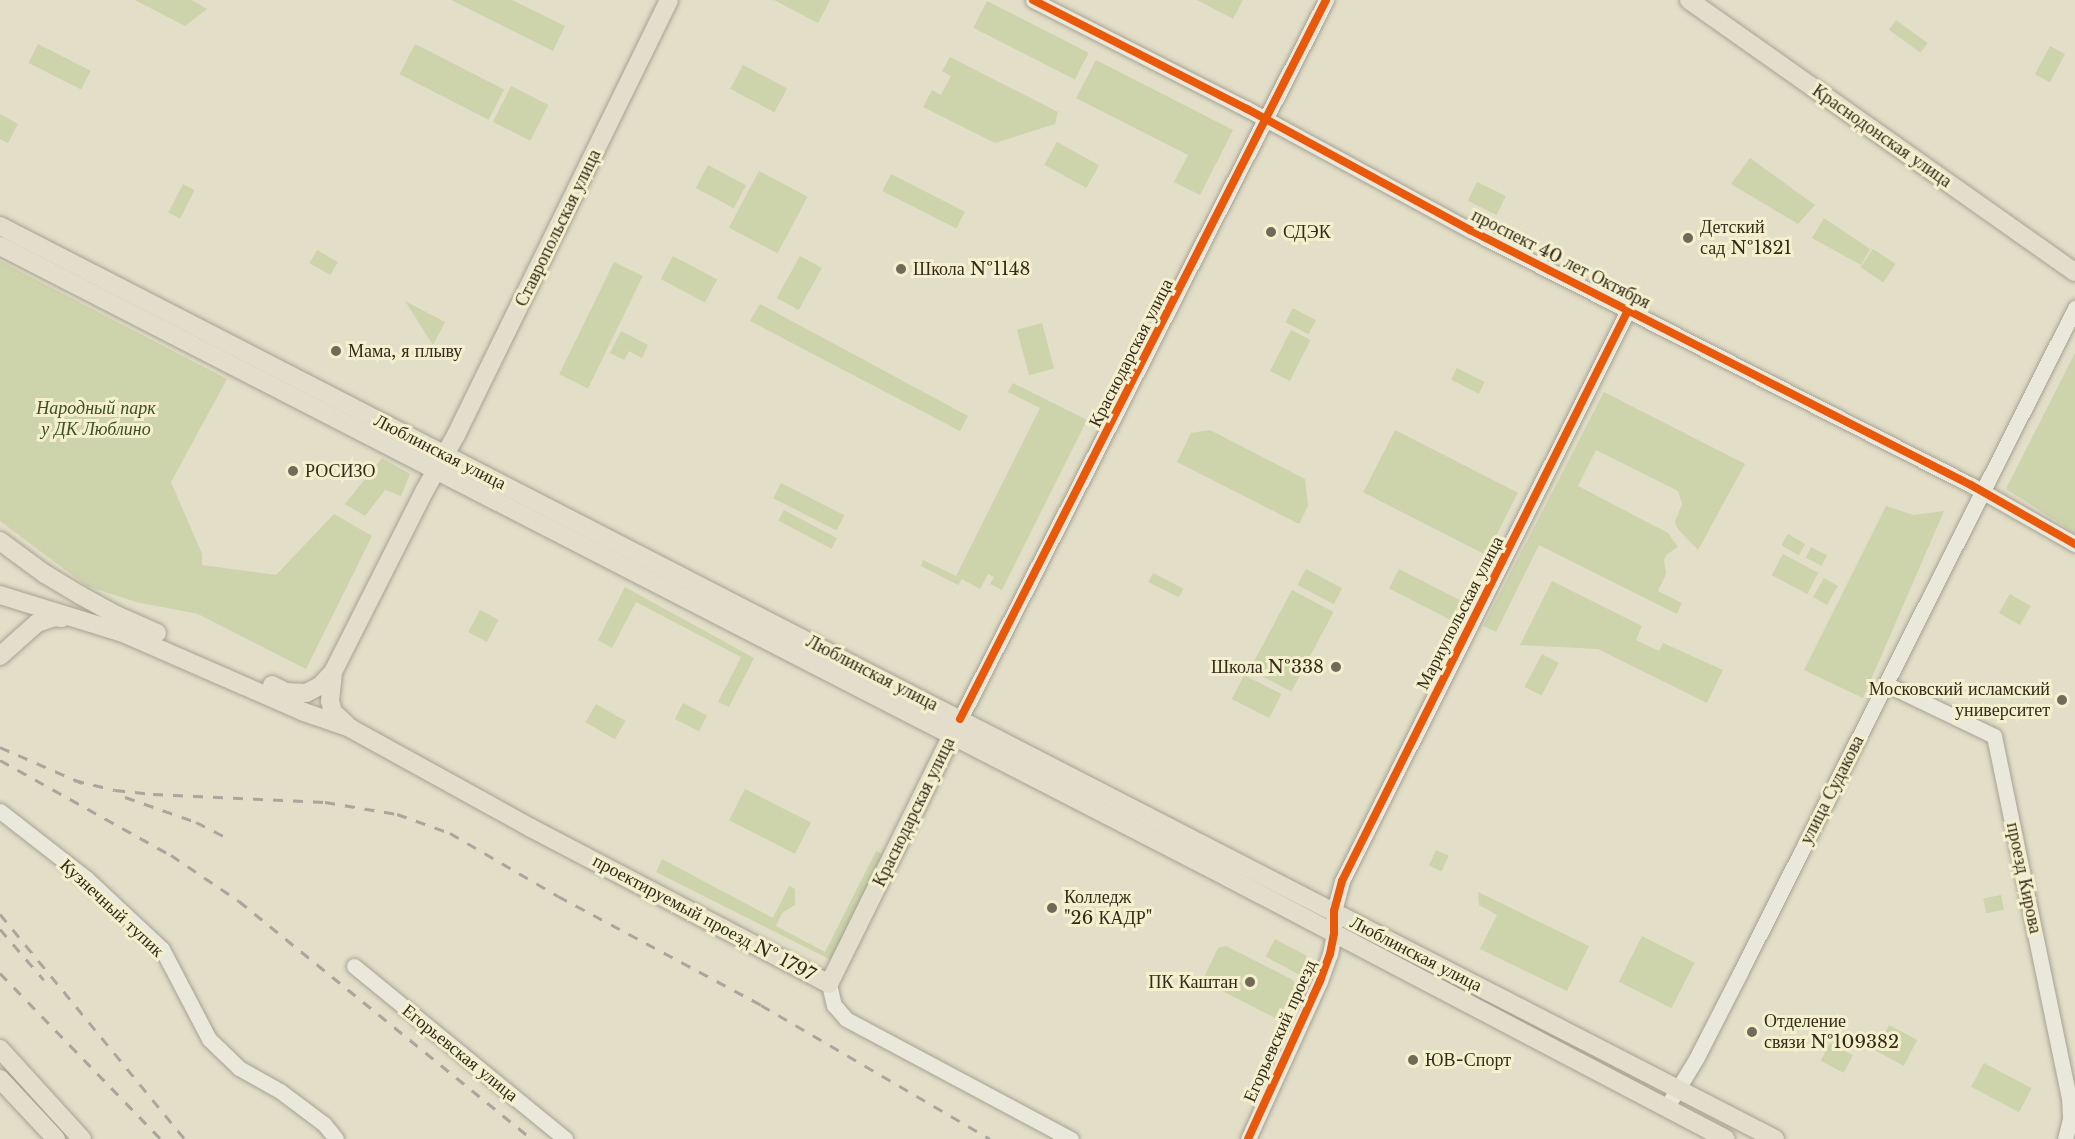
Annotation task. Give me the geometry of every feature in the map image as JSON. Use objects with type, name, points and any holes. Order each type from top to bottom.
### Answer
[{"type":"main road","name":"Ставропольская улица","points":[[333,672],[446,455],[669,0]]},
{"type":"main road","name":"Краснодонская улица","points":[[1689,0],[2075,272]]},
{"type":"main road","name":"Люблинская улица","points":[[0,226],[1775,1139]]},
{"type":"main road","name":"Люблинская улица","points":[[0,246],[952,735],[1726,1139]]},
{"type":"main road","points":[[0,541],[45,574],[114,614],[286,692],[306,693],[320,686],[333,672]]},
{"type":"main road","points":[[0,595],[151,644],[304,712],[350,728]]},
{"type":"main road","points":[[1,654],[37,623],[54,617],[73,619]]},
{"type":"main road","points":[[333,672],[330,701],[333,712],[350,728]]},
{"type":"main road","name":"Краснодарская улица","points":[[829,984],[960,718]]},
{"type":"main road","name":"проектируемый проезд № 1797","points":[[350,728],[541,833],[829,984]]},
{"type":"main road","points":[[0,1049],[82,1139]]},
{"type":"main road","points":[[0,1079],[56,1139]]},
{"type":"street","name":"проспект 40 лет Октября","points":[[1033,0],[1265,119],[1470,230],[1983,492],[2075,544]]},
{"type":"street","name":"Краснодарская улица","points":[[960,718],[1326,0]]},
{"type":"street","name":"улица Судакова","points":[[1666,1108],[1679,1089],[2075,308]]},
{"type":"street","name":"Мариупольская улица","points":[[1334,933],[1334,911],[1342,881],[1628,310]]},
{"type":"street","name":"проезд Кирова","points":[[1886,684],[1994,736],[2069,1097],[2070,1119],[2065,1139]]},
{"type":"street","name":"Кузнечный тупик","points":[[0,811],[86,878],[162,950],[208,1039],[239,1068],[280,1091],[324,1124],[336,1139]]},
{"type":"street","name":"Егорьевский проезд","points":[[1248,1139],[1317,989],[1330,954],[1334,933]]},
{"type":"street","name":"Егорьевская улица","points":[[354,966],[565,1139]]},
{"type":"street","name":"проектируемый проезд № 1797","points":[[829,984],[834,1005],[846,1019],[1071,1139]]},
{"type":"green space","points":[[135,0],[192,0],[207,9],[185,26]]},
{"type":"green space","points":[[451,0],[512,0],[565,26],[553,51]]},
{"type":"green space","points":[[774,0],[830,0],[818,23]]},
{"type":"green space","points":[[1197,0],[1243,0],[1233,19]]},
{"type":"green space","points":[[987,1],[1089,53],[1075,79],[973,28]]},
{"type":"green space","points":[[1896,20],[1928,43],[1920,53],[1889,30]]},
{"type":"green space","points":[[38,44],[91,71],[81,89],[28,63]]},
{"type":"green space","points":[[415,44],[504,89],[489,120],[400,74]]},
{"type":"green space","points":[[2050,46],[2065,54],[2050,82],[2035,74]]},
{"type":"green space","points":[[950,57],[1058,112],[1055,124],[995,143],[923,107],[932,90],[941,95],[951,76],[942,71]]},
{"type":"green space","points":[[1096,60],[1233,130],[1200,195],[1174,182],[1188,155],[1076,98]]},
{"type":"green space","points":[[743,65],[787,88],[774,112],[730,89]]},
{"type":"green space","points":[[511,86],[548,105],[530,141],[493,122]]},
{"type":"green space","points":[[0,114],[18,124],[8,143],[0,139]]},
{"type":"green space","points":[[1057,142],[1099,165],[1086,188],[1044,165]]},
{"type":"green space","points":[[1750,158],[1815,205],[1798,224],[1731,184]]},
{"type":"green space","points":[[708,165],[746,185],[734,208],[696,188]]},
{"type":"green space","points":[[759,171],[808,197],[778,253],[729,228]]},
{"type":"green space","points":[[891,174],[965,212],[956,229],[882,191]]},
{"type":"green space","points":[[1477,182],[1506,196],[1497,215],[1468,201]]},
{"type":"green space","points":[[183,184],[195,190],[180,218],[168,213]]},
{"type":"green space","points":[[1824,218],[1870,249],[1861,265],[1812,238]]},
{"type":"green space","points":[[1873,249],[1895,264],[1883,282],[1861,267]]},
{"type":"green space","points":[[317,250],[338,262],[330,275],[310,263]]},
{"type":"green space","points":[[673,256],[717,279],[705,302],[661,279]]},
{"type":"green space","points":[[800,256],[822,268],[799,310],[777,298]]},
{"type":"green space","name":"Народный парк у ДК Люблино","points":[[0,261],[227,379],[171,482],[202,554],[202,565],[276,575],[334,514],[372,536],[306,669],[198,614],[136,602],[87,586],[0,521]]},
{"type":"green space","points":[[614,262],[643,276],[588,388],[559,374]]},
{"type":"green space","points":[[405,301],[445,322],[433,345]]},
{"type":"green space","points":[[760,304],[968,416],[960,431],[750,321]]},
{"type":"green space","points":[[1293,308],[1316,320],[1308,334],[1285,322]]},
{"type":"green space","points":[[1042,323],[1054,368],[1029,375],[1017,330]]},
{"type":"green space","points":[[1291,330],[1311,340],[1290,381],[1270,371]]},
{"type":"green space","points":[[621,331],[648,345],[642,358],[629,351],[624,360],[610,353]]},
{"type":"green space","points":[[2075,353],[2075,533],[2006,489]]},
{"type":"green space","points":[[1457,368],[1485,382],[1479,394],[1451,380]]},
{"type":"green space","points":[[1013,383],[1087,420],[1002,590],[990,584],[994,577],[988,574],[980,589],[962,579],[958,585],[921,566],[923,560],[956,576],[1040,408],[1008,392]]},
{"type":"green space","points":[[1604,392],[1745,464],[1698,550],[1677,528],[1675,522],[1682,504],[1678,491],[1596,450],[1578,486],[1668,533],[1678,547],[1666,555],[1664,560],[1666,574],[1658,591],[1682,603],[1677,614],[1539,545],[1496,632],[1483,626]]},
{"type":"green space","points":[[1210,430],[1305,479],[1308,506],[1299,524],[1177,462],[1191,433]]},
{"type":"green space","points":[[1395,430],[1518,493],[1486,555],[1363,492]]},
{"type":"green space","points":[[382,458],[410,474],[401,496],[385,490],[365,516],[345,504]]},
{"type":"green space","points":[[781,483],[844,515],[837,530],[773,498]]},
{"type":"green space","points":[[1886,506],[1913,515],[1944,511],[1863,698],[1804,670]]},
{"type":"green space","points":[[784,510],[837,538],[831,549],[778,521]]},
{"type":"green space","points":[[1788,534],[1805,544],[1799,555],[1782,545]]},
{"type":"green space","points":[[1811,547],[1827,555],[1822,566],[1806,558]]},
{"type":"green space","points":[[1783,554],[1818,573],[1807,594],[1772,575]]},
{"type":"green space","points":[[1306,569],[1342,588],[1334,604],[1298,585]]},
{"type":"green space","points":[[1399,569],[1463,602],[1453,621],[1389,589]]},
{"type":"green space","points":[[1153,573],[1183,588],[1179,597],[1148,582]]},
{"type":"green space","points":[[1824,578],[1838,586],[1827,605],[1813,597]]},
{"type":"green space","points":[[1552,581],[1642,626],[1636,640],[1659,651],[1663,643],[1723,670],[1707,703],[1598,649],[1520,645]]},
{"type":"green space","points":[[625,587],[754,658],[729,707],[718,702],[741,657],[636,602],[612,648],[598,640]]},
{"type":"green space","points":[[1292,590],[1333,612],[1291,692],[1250,669]]},
{"type":"green space","points":[[2010,594],[2031,606],[2020,625],[1999,613]]},
{"type":"green space","points":[[480,610],[499,620],[487,642],[468,632]]},
{"type":"green space","points":[[1542,654],[1559,663],[1541,696],[1525,687]]},
{"type":"green space","points":[[1244,675],[1281,694],[1269,718],[1232,699]]},
{"type":"green space","points":[[683,703],[707,715],[699,731],[675,719]]},
{"type":"green space","points":[[596,704],[625,721],[615,739],[586,722]]},
{"type":"green space","points":[[745,789],[811,823],[795,854],[729,820]]},
{"type":"green space","points":[[1436,850],[1449,856],[1442,871],[1429,865]]},
{"type":"green space","points":[[876,851],[883,854],[831,960],[656,872],[662,859],[773,918],[789,886],[795,889],[795,905],[782,913],[776,926],[825,952]]},
{"type":"green space","points":[[1478,892],[1589,946],[1567,991],[1480,949],[1497,915],[1479,905]]},
{"type":"green space","points":[[2001,895],[2004,910],[1986,913],[1983,898]]},
{"type":"green space","points":[[1642,936],[1695,963],[1671,1008],[1619,981]]},
{"type":"green space","points":[[1275,939],[1310,958],[1301,975],[1266,957]]},
{"type":"green space","name":"ПК Каштан","points":[[1226,946],[1293,980],[1297,988],[1283,1016],[1275,1018],[1207,983],[1205,975],[1218,948]]},
{"type":"green space","points":[[1889,1025],[1917,1040],[1904,1066],[1875,1051]]},
{"type":"green space","points":[[1830,1043],[1853,1055],[1844,1073],[1821,1061]]},
{"type":"green space","points":[[1984,1063],[2032,1088],[2019,1112],[1971,1087]]},
{"type":"railway","points":[[0,747],[82,783]]},
{"type":"railway","points":[[0,760],[171,855],[239,901],[532,1139]]},
{"type":"railway","points":[[74,780],[115,790],[153,794],[325,802],[397,814],[450,833],[558,896],[761,1005],[990,1139]]},
{"type":"railway","points":[[125,797],[196,822],[230,839]]},
{"type":"railway","points":[[0,914],[185,1139]]},
{"type":"railway","points":[[0,929],[44,980]]},
{"type":"railway","points":[[0,973],[161,1139]]},
{"type":"cycle path","points":[[1033,0],[1247,109],[1470,230],[1971,485],[2075,544]]},
{"type":"cycle path","points":[[960,719],[1326,0]]},
{"type":"cycle path","points":[[1248,1139],[1330,954],[1334,933],[1334,911],[1342,881],[1628,310]]},
{"type":"place","name":"СДЭК","points":[[1271,232]]},
{"type":"place","name":"Детский сад №1821","points":[[1688,238]]},
{"type":"place","name":"Школа №1148","points":[[901,269]]},
{"type":"place","name":"Мама, я плыву","points":[[336,351]]},
{"type":"place","name":"РОСИЗО","points":[[293,471]]},
{"type":"place","name":"Школа №338","points":[[1336,667]]},
{"type":"place","name":"Московский исламский университет","points":[[2062,700]]},
{"type":"place","name":"Колледж \"26 КАДР\"","points":[[1052,908]]},
{"type":"place","name":"ПК Каштан","points":[[1250,982]]},
{"type":"place","name":"Отделение связи №109382","points":[[1752,1032]]},
{"type":"place","name":"ЮВ-Спорт","points":[[1413,1060]]}]
